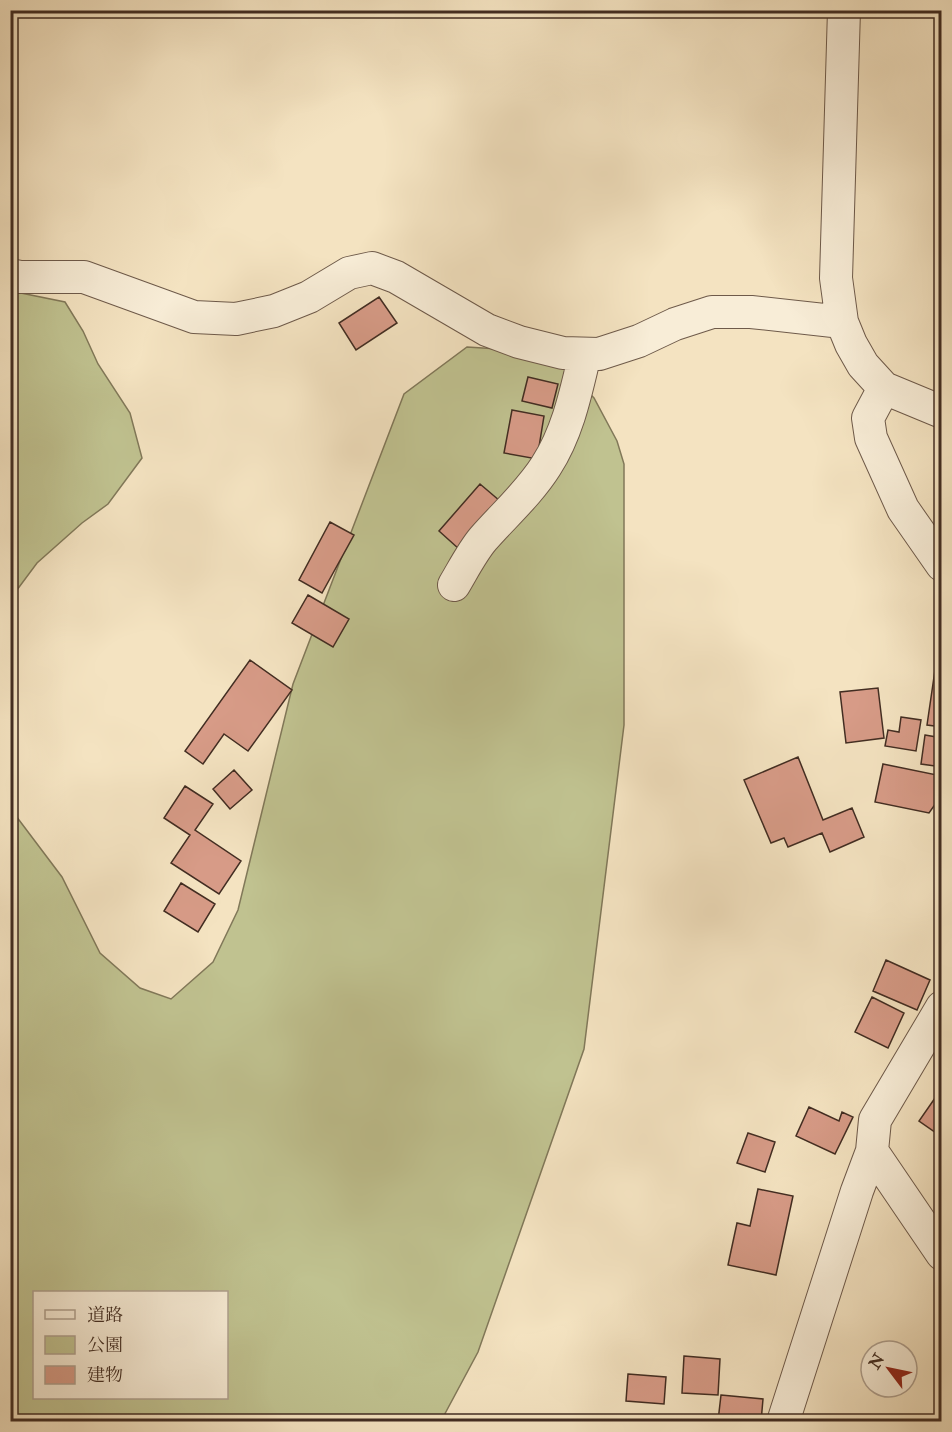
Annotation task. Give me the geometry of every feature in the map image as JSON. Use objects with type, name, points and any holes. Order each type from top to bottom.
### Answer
[{"type":"street","points":[[844,10],[836,279],[842,322],[863,365],[884,388],[942,412]]},
{"type":"street","points":[[10,275],[84,277],[194,316],[236,319],[274,311],[309,297],[349,273],[372,268],[396,277],[487,330],[519,342],[563,353],[599,354],[712,312],[752,312],[842,322]]},
{"type":"street","points":[[454,585],[481,541],[515,505],[547,465],[561,438],[574,402],[585,354]]},
{"type":"street","points":[[884,388],[868,418],[871,438],[903,509],[942,565]]},
{"type":"street","points":[[783,1422],[799,1367],[872,1151],[875,1120],[942,1007]]},
{"type":"street","points":[[872,1151],[942,1254]]},
{"type":"green space","points":[[11,291],[65,302],[83,331],[98,364],[130,413],[142,458],[108,504],[82,523],[37,563],[11,598]]},
{"type":"green space","points":[[467,347],[528,351],[561,364],[594,398],[617,441],[624,464],[624,725],[584,1049],[478,1352],[441,1421],[11,1421],[10,808],[62,877],[100,953],[140,988],[171,999],[213,962],[238,910],[293,684],[404,394]]},
{"type":"building","points":[[379,297],[397,323],[356,350],[339,323]]},
{"type":"building","points":[[528,377],[558,384],[552,408],[522,401]]},
{"type":"building","points":[[512,410],[544,416],[537,459],[504,453]]},
{"type":"building","points":[[480,484],[500,501],[459,549],[439,531]]},
{"type":"building","points":[[330,522],[354,535],[322,593],[299,580]]},
{"type":"building","points":[[308,595],[349,619],[333,647],[292,623]]},
{"type":"building","points":[[250,660],[292,690],[248,751],[224,734],[203,764],[185,751]]},
{"type":"building","points":[[935,670],[942,671],[942,727],[927,725]]},
{"type":"building","points":[[878,688],[884,738],[846,743],[840,692]]},
{"type":"building","points":[[901,717],[921,720],[916,751],[885,746],[888,730],[899,732]]},
{"type":"building","points":[[925,735],[942,738],[942,767],[921,764]]},
{"type":"building","points":[[798,757],[823,820],[852,808],[864,837],[830,852],[822,833],[788,847],[784,838],[771,843],[744,780]]},
{"type":"building","points":[[883,764],[942,776],[942,804],[936,803],[929,813],[875,802]]},
{"type":"building","points":[[234,770],[252,790],[230,809],[213,789]]},
{"type":"building","points":[[185,786],[213,804],[195,830],[241,861],[219,894],[171,863],[190,835],[164,818]]},
{"type":"building","points":[[181,883],[215,904],[198,932],[164,911]]},
{"type":"building","points":[[886,960],[930,980],[917,1010],[873,991]]},
{"type":"building","points":[[872,997],[904,1013],[888,1048],[855,1032]]},
{"type":"building","points":[[942,1088],[942,1137],[919,1121]]},
{"type":"building","points":[[809,1107],[839,1121],[842,1112],[853,1117],[835,1154],[796,1136]]},
{"type":"building","points":[[748,1133],[775,1142],[765,1172],[737,1163]]},
{"type":"building","points":[[758,1189],[793,1196],[776,1275],[728,1265],[737,1223],[750,1226]]},
{"type":"building","points":[[684,1356],[720,1359],[718,1395],[682,1393]]},
{"type":"building","points":[[628,1374],[666,1377],[664,1404],[626,1401]]},
{"type":"building","points":[[721,1395],[763,1399],[761,1422],[718,1421]]}]
